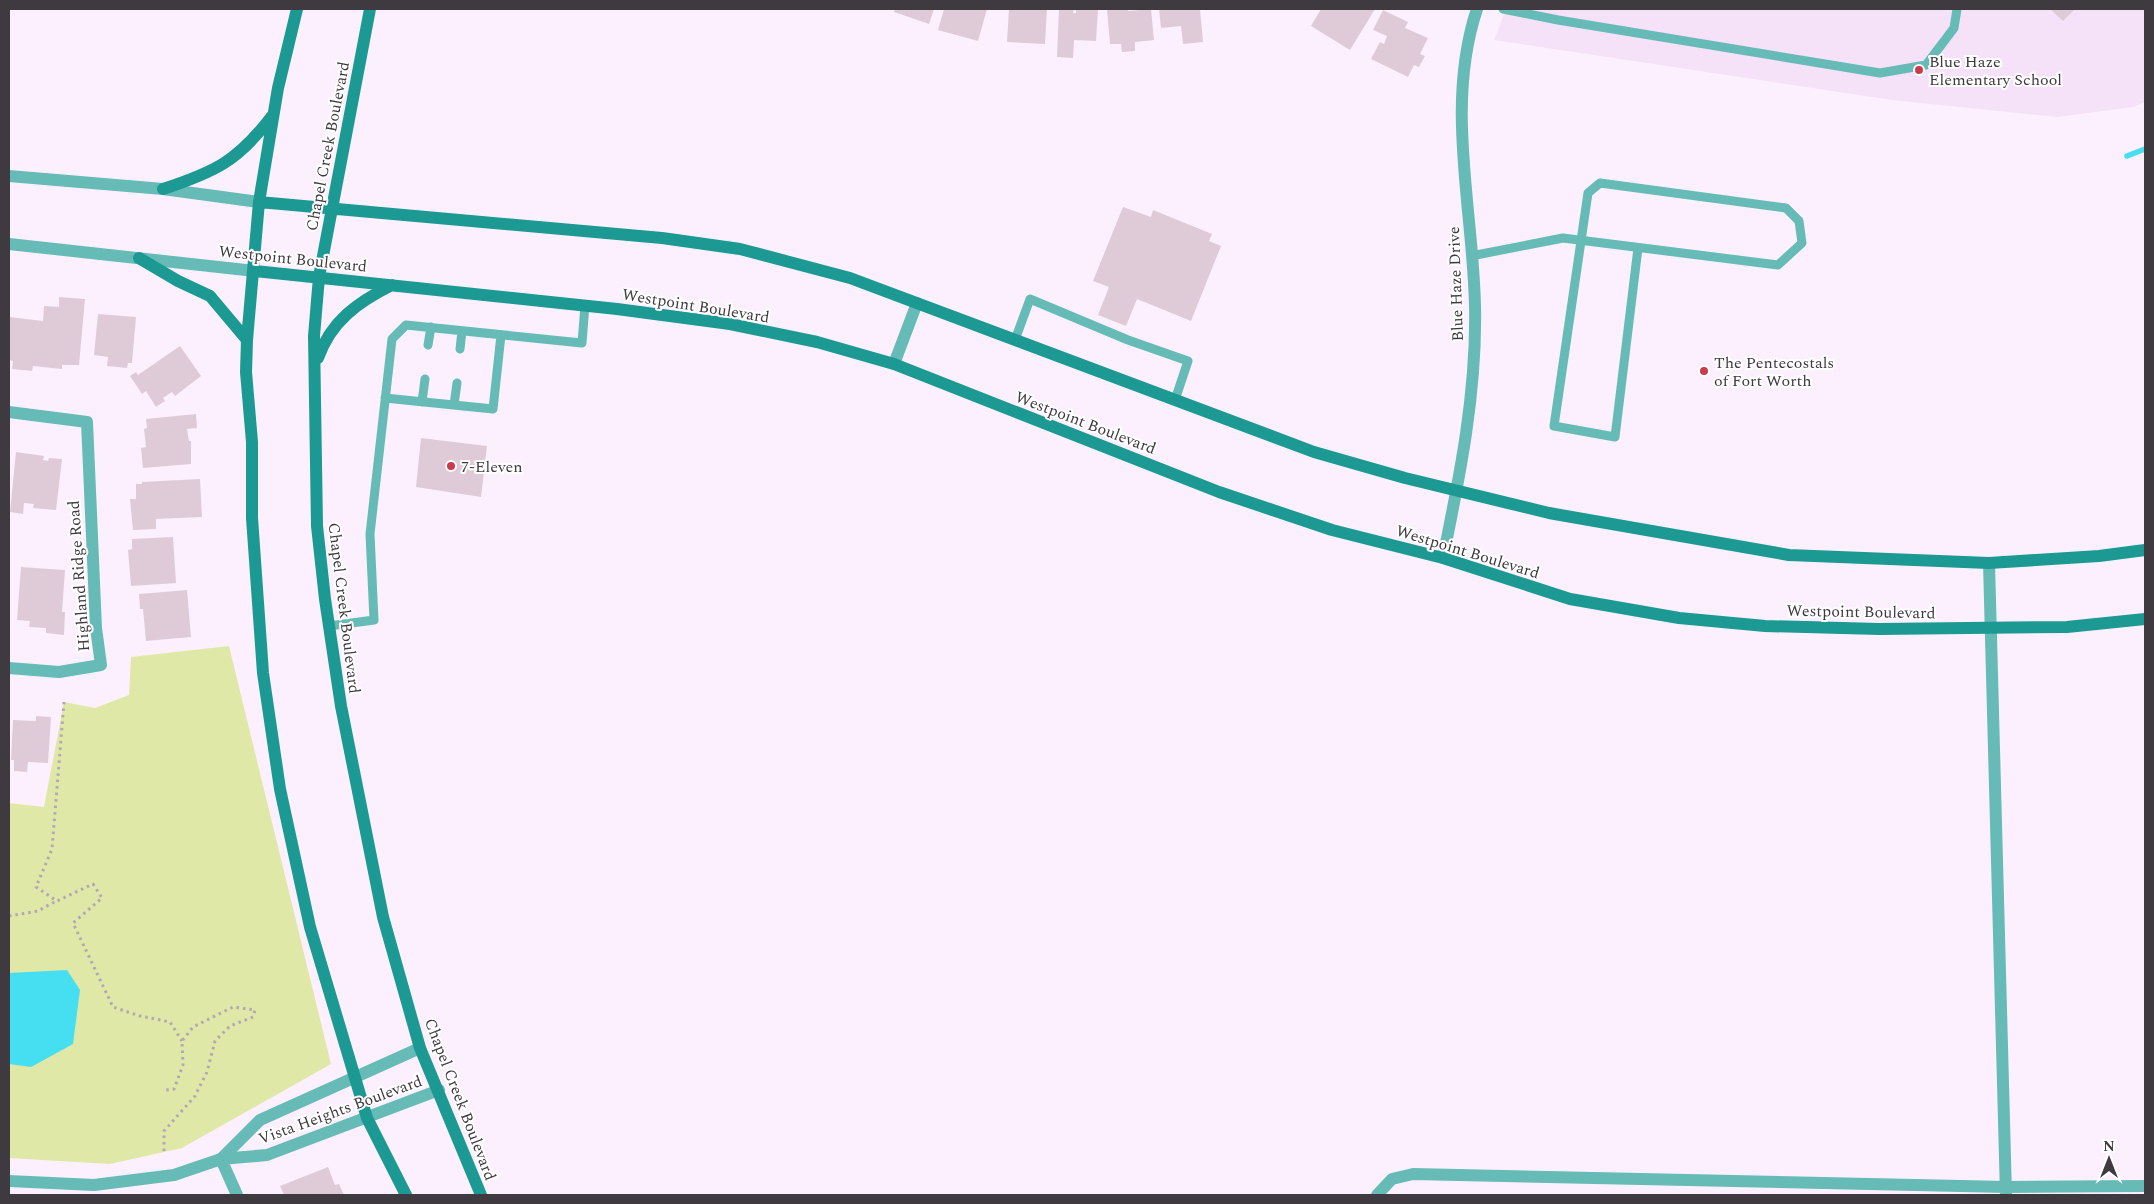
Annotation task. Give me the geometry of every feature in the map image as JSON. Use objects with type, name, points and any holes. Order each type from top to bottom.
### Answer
[{"type":"main road","points":[[297,9],[273,114],[259,202],[255,271],[247,340],[246,372],[252,442],[252,518],[263,673],[280,789],[310,927],[367,1118],[406,1195]]},
{"type":"main road","name":"Chapel Creek Boulevard","points":[[370,9],[319,277],[314,336],[317,526],[340,706],[383,917],[420,1048],[481,1195]]},
{"type":"main road","points":[[162,189],[194,179],[225,163],[254,140],[273,114]]},
{"type":"main road","points":[[259,202],[331,210],[662,238],[740,249],[850,278],[1314,452],[1549,513],[1789,555],[1989,563],[2099,556],[2145,550]]},
{"type":"main road","points":[[139,258],[210,296],[247,340]]},
{"type":"main road","name":"Westpoint Boulevard","points":[[255,271],[585,305],[730,324],[817,342],[894,364],[1219,492],[1332,530],[1442,558],[1570,599],[1679,618],[1765,626],[1880,629],[2067,627],[2145,619]]},
{"type":"main road","points":[[315,368],[324,341],[342,317],[366,298],[393,285]]},
{"type":"street","name":"Blue Haze Drive","points":[[1442,558],[1472,402],[1475,306],[1461,109],[1462,71],[1469,33],[1477,9]]},
{"type":"street","points":[[9,176],[162,189],[259,202]]},
{"type":"street","name":"Westpoint Boulevard","points":[[9,244],[255,271]]},
{"type":"street","points":[[894,364],[917,303]]},
{"type":"street","name":"Highland Ridge Road","points":[[9,412],[87,422],[96,628],[101,665],[59,672],[9,668]]},
{"type":"street","points":[[1989,563],[2006,1191]]},
{"type":"street","name":"Vista Heights Boulevard","points":[[221,1159],[260,1120],[420,1048]]},
{"type":"street","name":"Vista Heights Boulevard","points":[[9,1181],[94,1185],[174,1175],[221,1159],[266,1155],[439,1090]]},
{"type":"street","points":[[221,1159],[237,1195]]},
{"type":"street","points":[[1377,1195],[1392,1179],[1414,1174],[2006,1191],[2145,1186]]},
{"type":"lane","points":[[1503,9],[1558,20],[1880,73],[1926,65],[1954,28],[1957,9]]},
{"type":"lane","points":[[1471,256],[1563,238],[1579,240],[1638,248],[1778,265],[1802,243],[1799,221],[1786,208],[1600,183],[1588,193],[1579,240],[1554,426],[1615,437],[1638,248]]},
{"type":"lane","points":[[1015,340],[1030,298],[1128,340],[1188,360],[1175,400]]},
{"type":"lane","points":[[329,626],[374,620],[370,534],[392,338],[406,325],[582,343],[585,305]]},
{"type":"lane","points":[[428,346],[431,327]]},
{"type":"lane","points":[[460,349],[462,331]]},
{"type":"lane","points":[[386,398],[493,409],[501,335]]},
{"type":"lane","points":[[422,402],[425,379]]},
{"type":"lane","points":[[454,405],[457,382]]},
{"type":"path","points":[[57,901],[36,887],[52,849],[64,702]]},
{"type":"path","points":[[9,916],[38,911],[93,884],[102,898],[73,923],[114,1008],[170,1022],[182,1041],[183,1065],[174,1089],[166,1090]]},
{"type":"path","points":[[164,1150],[164,1131],[195,1096],[207,1072],[216,1041],[230,1026],[253,1017],[255,1010],[233,1008],[193,1027],[182,1041]]},
{"type":"shaded area","name":"Blue Haze Elementary School","points":[[1506,9],[2145,9],[2145,102],[2133,107],[2057,117],[1892,100],[1494,40]]},
{"type":"green space","points":[[229,646],[331,1064],[182,1148],[110,1164],[9,1158],[9,803],[44,807],[64,702],[95,708],[129,695],[131,657]]},
{"type":"water","points":[[67,970],[80,990],[73,1044],[31,1067],[9,1064],[9,973]]},
{"type":"building","points":[[895,9],[934,9],[929,24],[894,12]]},
{"type":"building","points":[[944,9],[987,9],[978,41],[938,30]]},
{"type":"building","points":[[1009,9],[1047,9],[1045,44],[1007,42]]},
{"type":"building","points":[[1059,9],[1074,9],[1073,13],[1076,13],[1076,9],[1098,9],[1096,41],[1074,40],[1073,58],[1057,57]]},
{"type":"building","points":[[1107,9],[1128,9],[1128,11],[1151,9],[1154,40],[1135,42],[1135,51],[1122,52],[1121,44],[1110,44]]},
{"type":"building","points":[[1159,9],[1200,9],[1203,42],[1183,44],[1181,26],[1161,28]]},
{"type":"building","points":[[1321,9],[1375,9],[1350,50],[1311,26]]},
{"type":"building","points":[[2050,9],[2075,9],[2063,21]]},
{"type":"building","points":[[1383,10],[1408,22],[1405,28],[1428,38],[1420,54],[1425,56],[1419,67],[1414,65],[1408,77],[1371,59],[1380,42],[1384,44],[1387,36],[1373,30]]},
{"type":"building","points":[[1123,207],[1151,217],[1153,210],[1212,234],[1209,241],[1221,246],[1191,321],[1137,299],[1126,326],[1098,315],[1109,287],[1093,281]]},
{"type":"building","points":[[59,297],[85,299],[79,365],[62,365],[62,369],[33,366],[32,371],[12,369],[13,361],[9,360],[9,317],[43,321],[44,306],[59,307]]},
{"type":"building","points":[[98,314],[136,317],[132,363],[128,363],[127,368],[107,366],[108,357],[94,355]]},
{"type":"building","points":[[180,346],[201,376],[175,396],[172,392],[163,398],[165,401],[156,407],[146,391],[142,394],[130,376],[136,372],[138,375]]},
{"type":"building","points":[[196,414],[197,428],[187,429],[189,441],[191,441],[191,464],[143,468],[141,448],[146,447],[144,429],[147,428],[146,419]]},
{"type":"building","name":"7-Eleven","points":[[421,438],[487,446],[481,497],[416,487]]},
{"type":"building","points":[[16,452],[44,456],[43,460],[48,461],[49,458],[62,459],[56,510],[33,508],[34,504],[24,503],[23,514],[10,512]]},
{"type":"building","points":[[200,479],[202,517],[156,519],[156,529],[133,530],[130,499],[136,499],[136,484],[142,484],[142,482]]},
{"type":"building","points":[[173,537],[176,583],[131,586],[128,550],[132,549],[132,539]]},
{"type":"building","points":[[21,567],[65,570],[62,612],[65,612],[64,635],[46,633],[46,628],[29,627],[30,621],[17,620]]},
{"type":"building","points":[[187,590],[191,637],[146,641],[143,609],[140,609],[139,594]]},
{"type":"building","points":[[36,716],[51,717],[48,763],[28,762],[27,772],[14,771],[14,760],[11,760],[13,720],[36,721]]},
{"type":"building","points":[[328,1167],[335,1185],[339,1184],[344,1195],[284,1195],[280,1186]]},
{"type":"waterway","points":[[2127,156],[2145,149]]},
{"type":"place","name":"Blue Haze Elementary School","points":[[1919,70]]},
{"type":"place","name":"The Pentecostals of Fort Worth","points":[[1704,371]]},
{"type":"place","name":"7-Eleven","points":[[451,466]]}]
